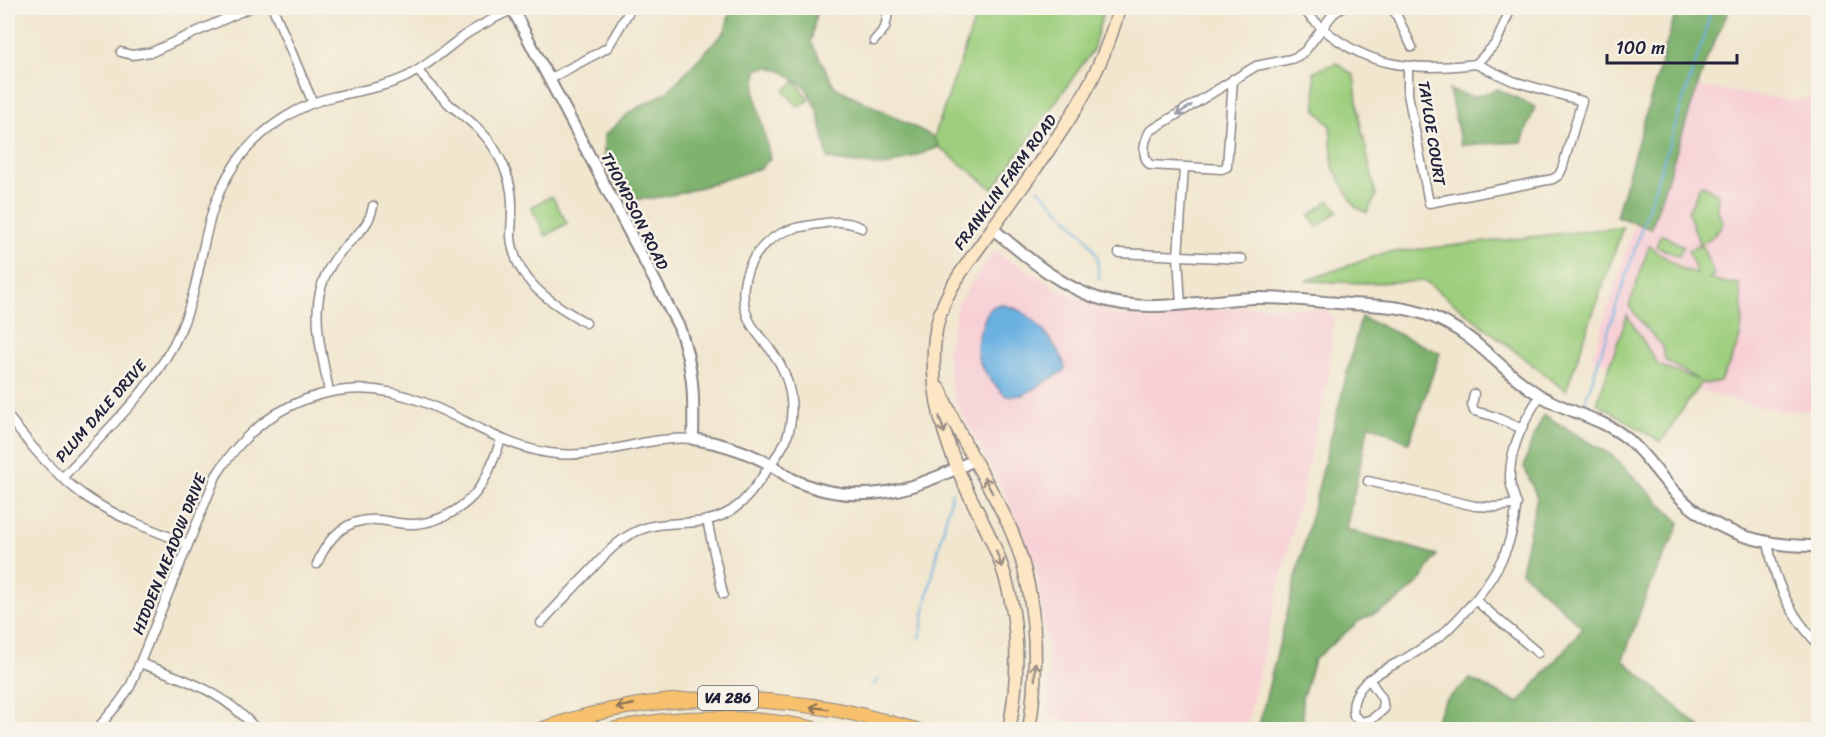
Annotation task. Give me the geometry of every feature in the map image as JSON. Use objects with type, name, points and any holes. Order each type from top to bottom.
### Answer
[{"type":"highway","name":"VA 286","points":[[540,729],[574,718],[636,704],[736,698],[833,709],[917,729]]},
{"type":"highway","name":"VA 286","points":[[611,729],[698,717],[764,719],[820,729]]},
{"type":"main road","name":"FRANKLIN FARM ROAD","points":[[1009,729],[1017,675],[1013,614],[1002,566],[958,468],[938,411],[935,335],[944,302],[954,280],[1045,157],[1086,93],[1107,48],[1119,8]]},
{"type":"main road","name":"FRANKLIN FARM ROAD","points":[[936,379],[949,412],[1008,524],[1025,570],[1030,595],[1034,648],[1033,705],[1029,729]]},
{"type":"street","points":[[121,52],[132,54],[152,52],[249,8]]},
{"type":"street","points":[[273,8],[313,103]]},
{"type":"street","name":"PLUM DALE DRIVE","points":[[63,477],[148,384],[170,352],[194,294],[214,201],[230,171],[245,151],[271,126],[291,114],[313,103],[384,86],[418,71],[465,35],[513,8]]},
{"type":"street","name":"THOMPSON ROAD","points":[[513,8],[683,337],[690,357],[693,380],[693,439]]},
{"type":"street","points":[[551,78],[608,47],[630,8]]},
{"type":"street","points":[[874,41],[885,28],[890,8]]},
{"type":"street","points":[[1302,8],[1321,28],[1339,42],[1372,59],[1408,67],[1436,68],[1476,63],[1496,43],[1509,11],[1500,8]]},
{"type":"street","points":[[1233,80],[1227,167],[1222,170],[1184,168],[1150,165],[1146,161],[1146,137],[1150,131],[1233,80],[1256,66],[1291,60],[1299,56],[1321,28],[1341,8]]},
{"type":"street","points":[[1393,8],[1412,47]]},
{"type":"street","name":"TAYLOE COURT","points":[[1408,67],[1408,94],[1428,203],[1553,179],[1559,175],[1582,101],[1514,81],[1476,63]]},
{"type":"street","points":[[418,71],[448,103],[480,129],[497,153],[504,167],[512,195],[511,237],[514,251],[527,279],[547,299],[586,323]]},
{"type":"street","points":[[1181,305],[1178,256],[1184,168]]},
{"type":"street","points":[[329,392],[317,330],[316,315],[321,287],[334,260],[368,225],[373,206]]},
{"type":"street","points":[[541,623],[611,549],[626,537],[655,524],[707,520],[726,514],[744,502],[752,493],[786,440],[791,403],[787,379],[780,363],[755,330],[745,307],[744,283],[748,268],[762,248],[782,233],[792,229],[835,221],[862,228]]},
{"type":"street","points":[[993,229],[1027,257],[1062,281],[1095,297],[1133,307],[1266,298],[1374,304],[1415,311],[1434,318],[1470,337],[1518,381],[1540,396],[1594,419],[1618,433],[1642,453],[1672,489],[1701,515],[1733,533],[1768,543],[1818,546]]},
{"type":"street","points":[[1119,253],[1242,259]]},
{"type":"street","name":"HIDDEN MEADOW DRIVE","points":[[96,729],[130,687],[216,476],[242,441],[261,423],[303,400],[329,392],[371,390],[406,396],[424,402],[501,440],[523,448],[550,453],[571,455],[600,452],[662,440],[693,439],[725,445],[803,483],[830,491],[859,495],[907,489],[974,460]]},
{"type":"street","points":[[1474,394],[1472,405],[1474,411],[1493,416],[1520,428]]},
{"type":"street","points":[[1369,679],[1382,698],[1384,710],[1372,719],[1362,722],[1354,716],[1354,703],[1362,685],[1369,679],[1438,638],[1474,600],[1500,566],[1517,504],[1511,488],[1510,476],[1520,428],[1540,396]]},
{"type":"street","points":[[8,416],[37,452],[90,500],[108,510],[188,543]]},
{"type":"street","points":[[317,564],[334,535],[344,527],[356,522],[378,520],[415,524],[439,519],[456,510],[472,497],[488,474],[501,440]]},
{"type":"street","points":[[1368,481],[1475,506],[1497,507],[1517,504]]},
{"type":"street","points":[[707,520],[723,594]]},
{"type":"street","points":[[1768,543],[1775,577],[1783,594],[1802,625],[1818,644]]},
{"type":"street","points":[[1474,600],[1538,653]]},
{"type":"street","points":[[140,663],[217,694],[236,707],[257,729]]},
{"type":"shaded area","points":[[1678,84],[1797,101],[1818,94],[1818,411],[1786,411],[1754,406],[1592,358]]},
{"type":"shaded area","points":[[993,251],[1072,296],[1107,308],[1111,314],[1150,318],[1206,310],[1260,306],[1325,309],[1333,318],[1329,375],[1246,729],[1102,729],[1046,714],[1049,658],[1035,563],[1009,502],[955,401],[950,381],[947,352],[958,303]]},
{"type":"green space","points":[[731,8],[817,8],[811,42],[835,87],[934,137],[939,147],[890,165],[878,166],[828,159],[818,112],[806,88],[782,71],[770,67],[757,69],[755,94],[770,158],[761,168],[682,193],[635,199],[610,171],[604,160],[604,136],[630,112],[667,92],[725,31]]},
{"type":"green space","points":[[979,8],[1104,8],[1093,50],[993,189],[939,147],[934,137]]},
{"type":"green space","points":[[1677,8],[1730,8],[1707,58],[1651,229],[1616,216]]},
{"type":"green space","points":[[1337,63],[1354,76],[1359,117],[1376,196],[1367,213],[1355,207],[1333,167],[1330,125],[1316,110],[1314,71]]},
{"type":"green space","points":[[795,81],[809,100],[799,107],[784,91]]},
{"type":"green space","points":[[1498,89],[1535,107],[1522,142],[1461,145],[1449,90],[1473,97]]},
{"type":"green space","points":[[1701,184],[1718,194],[1717,207],[1723,224],[1712,237],[1700,245],[1688,212]]},
{"type":"green space","points":[[552,196],[567,223],[546,236],[531,207]]},
{"type":"green space","points":[[1329,200],[1338,211],[1317,227],[1309,216]]},
{"type":"green space","points":[[1623,227],[1566,391],[1425,281],[1369,283],[1305,281],[1384,253]]},
{"type":"green space","points":[[1661,234],[1683,246],[1679,256],[1656,246]]},
{"type":"green space","points":[[1702,245],[1714,275],[1709,278],[1739,284],[1742,312],[1740,335],[1733,356],[1720,381],[1705,384],[1701,382],[1661,442],[1597,403],[1627,315],[1658,365],[1698,380],[1665,360],[1662,345],[1629,306],[1649,246],[1682,269],[1697,274],[1688,250]]},
{"type":"green space","points":[[1361,317],[1440,353],[1409,443],[1369,424],[1346,529],[1437,555],[1419,582],[1404,596],[1387,608],[1359,621],[1314,660],[1302,699],[1304,729],[1258,729]]},
{"type":"green space","points":[[1544,415],[1613,456],[1680,523],[1646,595],[1623,660],[1702,729],[1431,729],[1445,701],[1470,679],[1519,703],[1583,628],[1521,571],[1537,497],[1524,467],[1532,440]]},
{"type":"water","points":[[1000,304],[1017,309],[1032,319],[1050,340],[1064,363],[1065,369],[1062,372],[1023,395],[1006,396],[987,374],[977,354],[978,339],[985,317],[991,309]]},
{"type":"waterway","points":[[1585,402],[1712,8]]},
{"type":"waterway","points":[[1038,188],[1086,237],[1097,256],[1099,279]]},
{"type":"waterway","points":[[920,638],[952,492]]},
{"type":"waterway","points":[[872,686],[879,679]]}]
